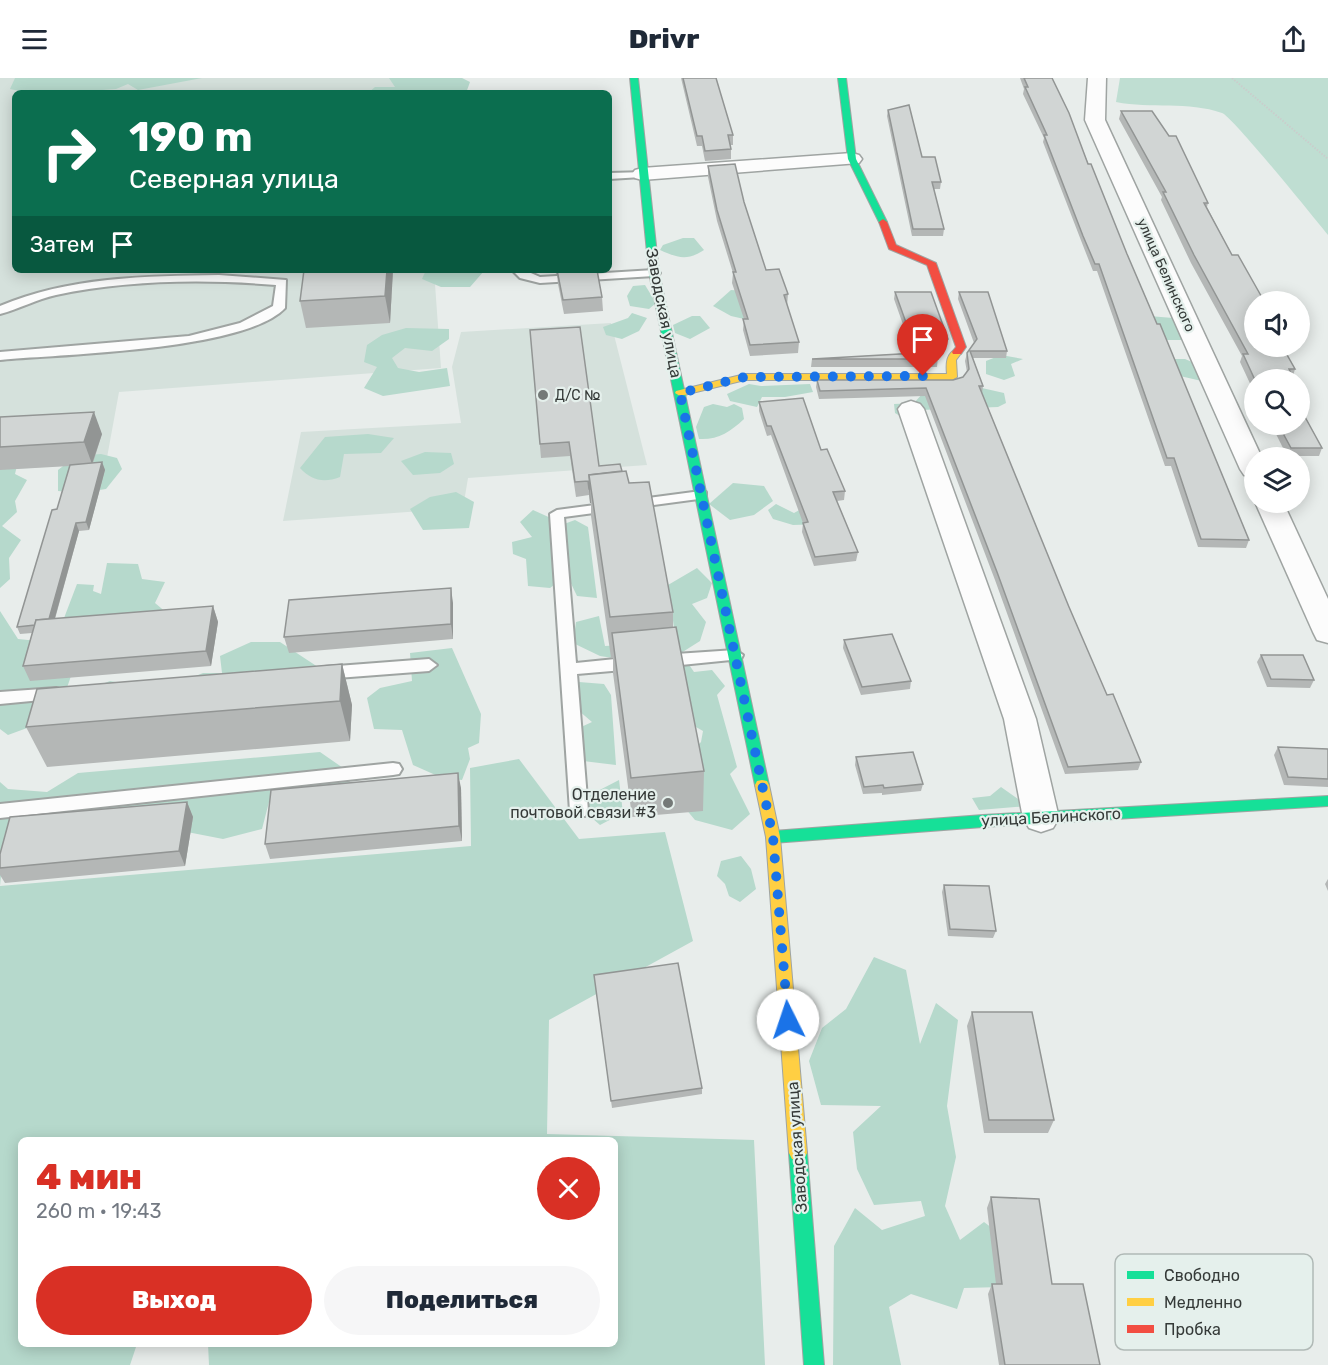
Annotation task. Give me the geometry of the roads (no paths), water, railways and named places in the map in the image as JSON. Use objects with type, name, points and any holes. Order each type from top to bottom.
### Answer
[{"type":"street","name":"Заводская улица","points":[[634,78],[642,174],[654,273],[773,837],[814,1365]]},
{"type":"street","points":[[680,393],[745,377],[952,377],[951,360],[961,347],[931,263],[892,247],[889,235],[852,159],[842,78]]},
{"type":"street","name":"улица Белинского","points":[[1097,78],[1095,120],[1244,447]]},
{"type":"street","points":[[642,174],[852,159]]},
{"type":"street","points":[[911,409],[1020,719],[1041,818]]},
{"type":"street","points":[[1274,513],[1328,632]]},
{"type":"street","name":"улица Белинского","points":[[773,837],[1328,801]]},
{"type":"lane","points":[[612,176],[642,174]]},
{"type":"lane","points":[[521,273],[540,280],[654,273]]},
{"type":"lane","points":[[0,310],[15,301],[52,292],[116,285],[245,277],[282,282],[279,308],[233,329],[189,340],[0,356]]},
{"type":"lane","points":[[579,811],[557,514],[701,495]]},
{"type":"lane","points":[[568,669],[735,655]]},
{"type":"lane","points":[[310,674],[429,665]]},
{"type":"lane","points":[[0,698],[72,693]]},
{"type":"lane","points":[[0,811],[393,769]]},
{"type":"place","name":"Д/С №","points":[[543,395]]},
{"type":"place","name":"Отделение почтовой связи #3","points":[[668,803]]}]
